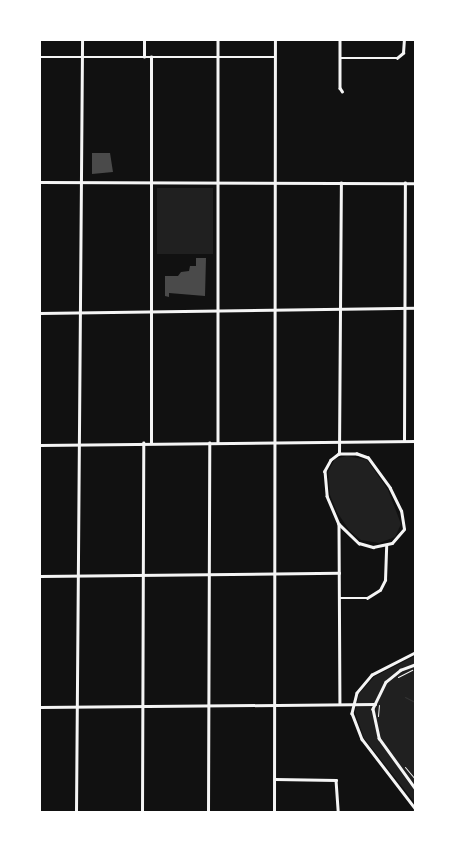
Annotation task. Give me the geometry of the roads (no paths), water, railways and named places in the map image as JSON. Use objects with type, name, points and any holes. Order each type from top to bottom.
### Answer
[{"type":"street","points":[[76,812],[77,576],[82,314],[82,40]]},
{"type":"street","points":[[144,40],[144,57]]},
{"type":"street","points":[[218,40],[218,443]]},
{"type":"street","points":[[274,812],[276,442],[275,40]]},
{"type":"street","points":[[340,40],[340,88],[342,90]]},
{"type":"street","points":[[340,58],[400,56],[404,40]]},
{"type":"street","points":[[40,57],[275,57]]},
{"type":"street","points":[[151,57],[151,443]]},
{"type":"street","points":[[40,182],[415,183]]},
{"type":"street","points":[[339,454],[341,183]]},
{"type":"street","points":[[404,441],[405,183]]},
{"type":"street","points":[[40,313],[151,314],[415,308]]},
{"type":"street","points":[[40,445],[415,441]]},
{"type":"street","points":[[142,812],[143,443]]},
{"type":"street","points":[[208,812],[209,443]]},
{"type":"street","points":[[339,524],[359,543],[386,546],[396,540],[404,529],[397,500],[368,458],[357,454],[339,454],[329,462],[324,478],[327,496],[339,524],[340,704]]},
{"type":"street","points":[[339,598],[367,598],[380,590],[385,580],[386,546]]},
{"type":"street","points":[[40,576],[339,573]]},
{"type":"street","points":[[415,653],[372,675],[357,693],[353,704],[354,722],[362,739],[415,810]]},
{"type":"street","points":[[415,665],[400,670],[386,682],[375,704],[374,723],[379,738],[415,788]]},
{"type":"street","points":[[40,707],[375,704]]},
{"type":"street","points":[[274,780],[336,782],[338,812]]},
{"type":"waterway","points":[[405,697],[415,702]]}]
